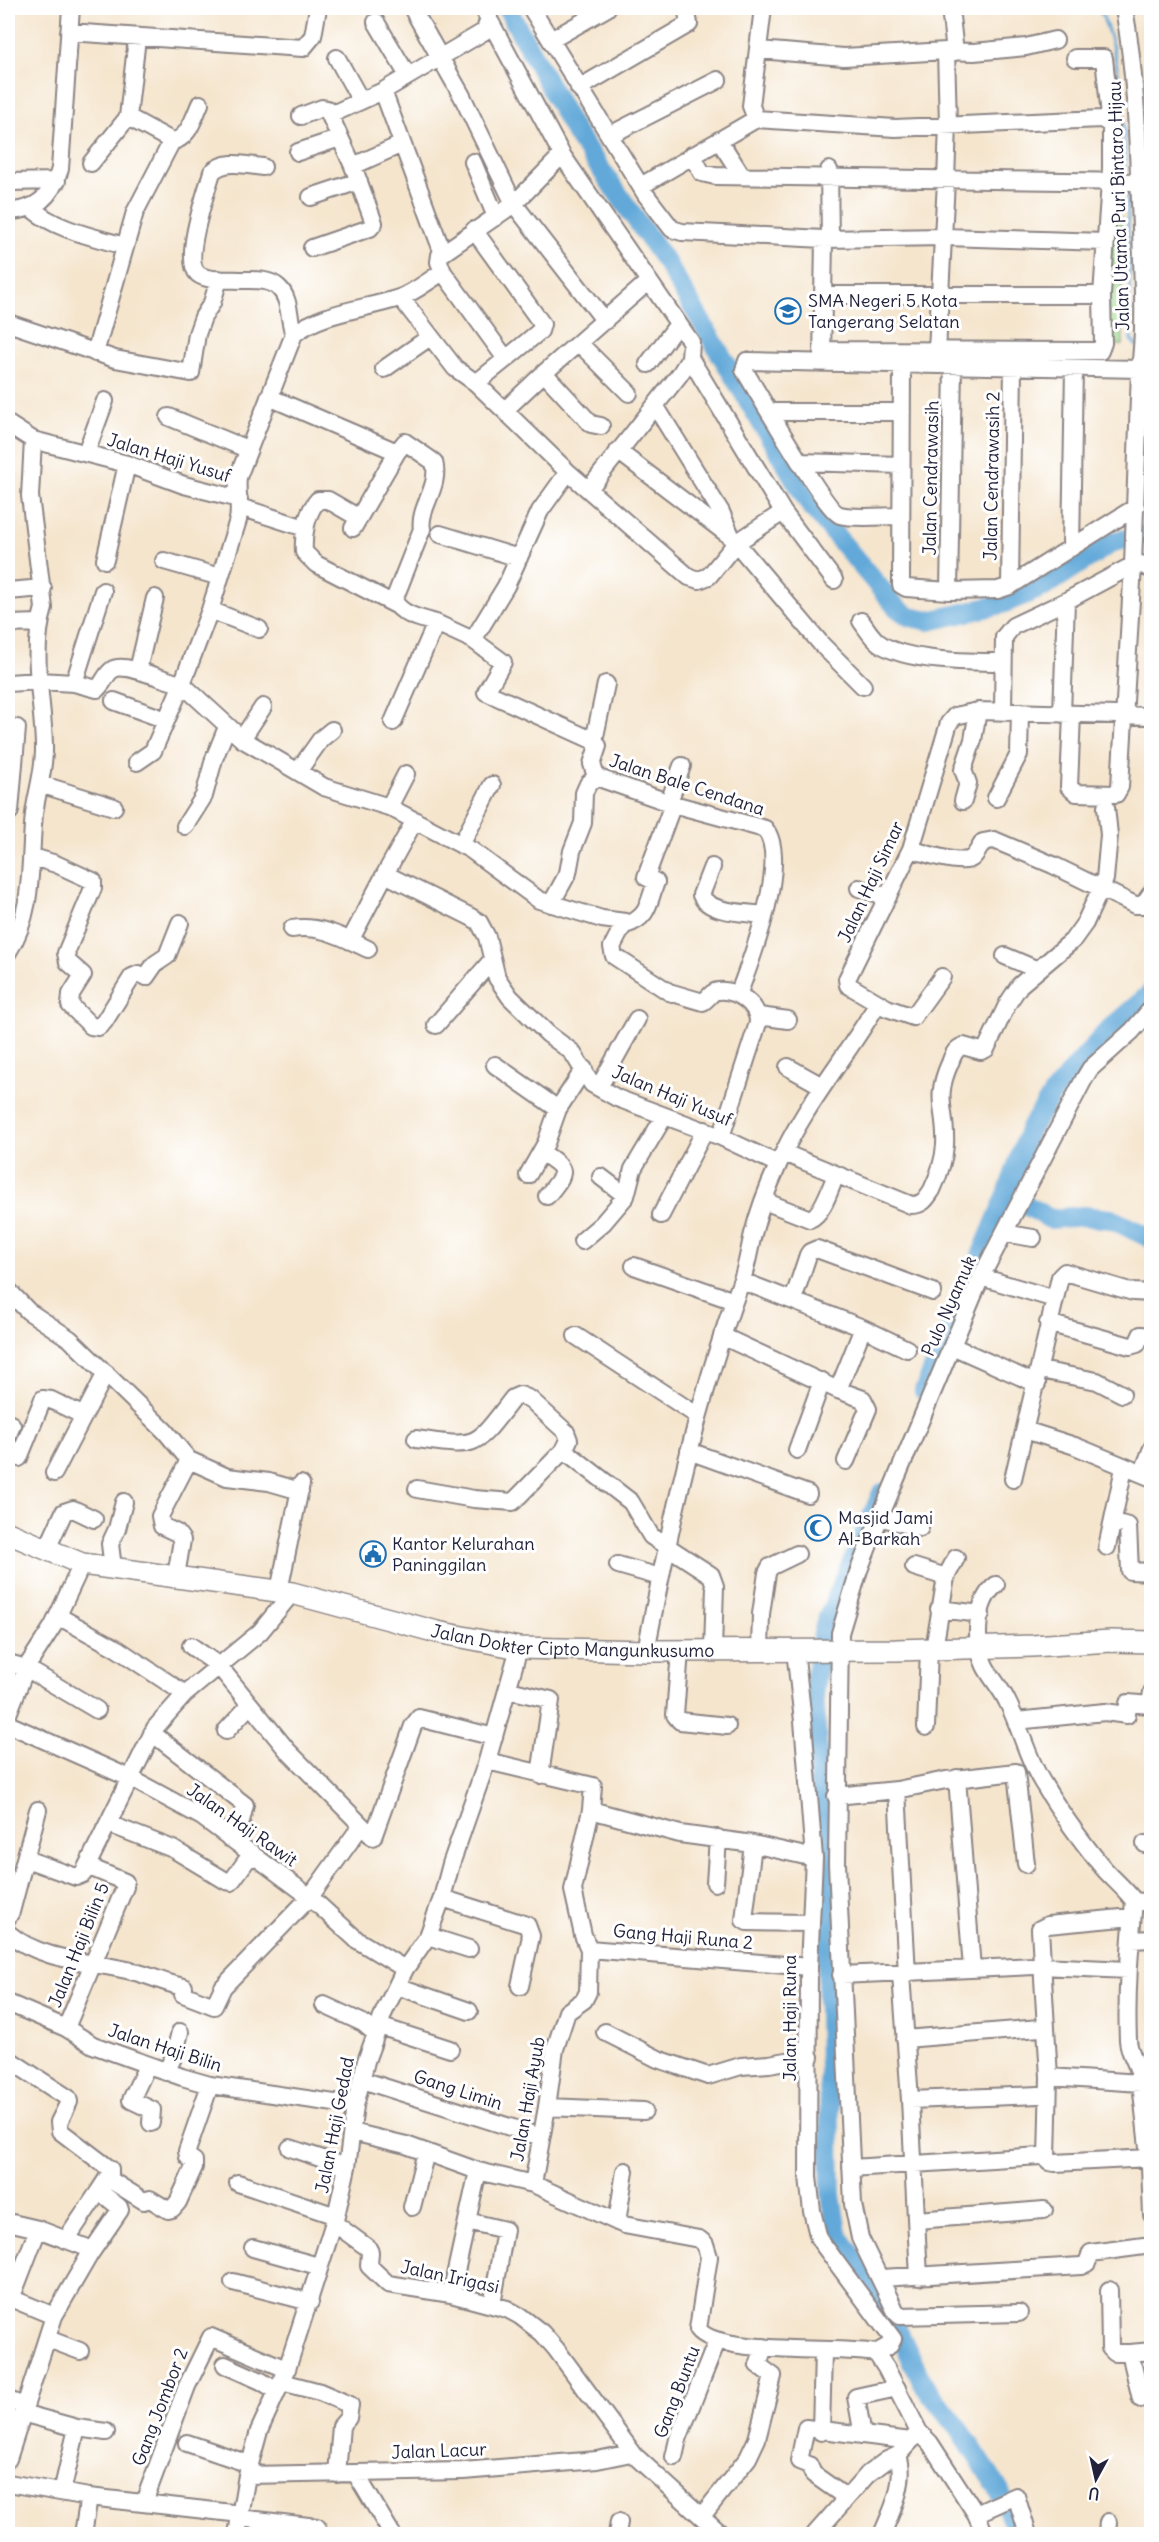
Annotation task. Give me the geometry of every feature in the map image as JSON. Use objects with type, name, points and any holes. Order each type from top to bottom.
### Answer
[{"type":"main road","name":"Jalan Dokter Cipto Mangunkusumo","points":[[8,1533],[82,1564],[323,1599],[423,1629],[519,1648],[646,1651],[931,1649],[1111,1641],[1152,1642]]},
{"type":"street","points":[[8,212],[31,208],[41,203],[50,195],[57,181],[60,169],[71,8]]},
{"type":"street","points":[[69,32],[303,48],[313,36],[318,8]]},
{"type":"street","points":[[412,8],[440,57],[514,204],[605,321]]},
{"type":"street","points":[[531,8],[641,186],[672,230],[827,239],[945,237],[1105,242]]},
{"type":"street","points":[[551,40],[607,8]]},
{"type":"street","points":[[579,88],[689,24],[687,12],[692,8]]},
{"type":"street","points":[[756,119],[751,106],[762,8]]},
{"type":"street","points":[[937,351],[945,237],[951,51],[950,8]]},
{"type":"street","name":"Jalan Utama Puri Bintaro Hijau","points":[[1067,714],[1069,787],[1076,793],[1112,795],[1119,791],[1133,560],[1140,363],[1144,337],[1147,278],[1146,202],[1137,182],[1146,153],[1124,8]]},
{"type":"street","points":[[330,115],[383,91],[485,31],[486,12]]},
{"type":"street","points":[[486,12],[562,155],[691,342],[690,358],[656,407],[589,489]]},
{"type":"street","points":[[376,22],[408,76]]},
{"type":"street","points":[[91,163],[128,117],[137,38]]},
{"type":"street","points":[[759,50],[844,57],[951,51],[974,52],[1026,47],[1055,40]]},
{"type":"street","points":[[337,58],[361,101]]},
{"type":"street","points":[[900,516],[838,515],[801,462],[744,370],[746,363],[750,360],[937,351],[1097,352],[1101,349],[1105,242],[1114,182],[1112,130],[1104,58],[1075,58]]},
{"type":"street","points":[[610,135],[718,80]]},
{"type":"street","points":[[383,91],[442,251],[439,262],[443,272],[506,359]]},
{"type":"street","points":[[128,117],[171,141],[177,141],[184,135],[200,104]]},
{"type":"street","points":[[301,116],[322,108],[327,109],[374,219],[372,226],[312,248]]},
{"type":"street","points":[[641,186],[756,119],[895,128],[1102,119],[1112,130]]},
{"type":"street","points":[[298,152],[340,138]]},
{"type":"street","points":[[719,140],[742,176]]},
{"type":"street","points":[[95,353],[135,212],[171,141]]},
{"type":"street","points":[[311,197],[356,174],[402,144]]},
{"type":"street","points":[[442,251],[514,204],[562,155]]},
{"type":"street","points":[[692,155],[702,173],[742,176],[829,174],[946,180],[1137,182]]},
{"type":"street","points":[[473,162],[496,217]]},
{"type":"street","points":[[263,167],[232,164],[220,166],[212,172],[194,240],[194,267],[197,273],[219,279],[264,281],[278,286],[284,294],[297,332],[238,477],[240,503],[305,528]]},
{"type":"street","points":[[823,356],[829,174]]},
{"type":"street","points":[[8,182],[57,181]]},
{"type":"street","points":[[31,208],[39,215],[78,232],[125,246]]},
{"type":"street","points":[[474,230],[542,324],[540,331],[476,383]]},
{"type":"street","points":[[297,332],[341,313],[404,301],[443,272]]},
{"type":"street","points":[[8,323],[95,353],[190,373],[197,334],[212,303],[219,279]]},
{"type":"street","points":[[505,410],[649,281]]},
{"type":"street","points":[[824,295],[1102,295]]},
{"type":"street","points":[[404,301],[455,368],[476,383],[568,472],[689,577],[695,579],[708,576],[734,540],[783,512]]},
{"type":"street","points":[[648,364],[678,324]]},
{"type":"street","points":[[384,369],[430,338]]},
{"type":"street","points":[[579,343],[629,393]]},
{"type":"street","points":[[823,356],[902,365],[1074,368],[1140,363]]},
{"type":"street","points":[[690,358],[783,512],[834,580]]},
{"type":"street","points":[[902,365],[899,582],[906,588],[950,591],[998,590],[1010,586],[1071,548],[1135,514]]},
{"type":"street","name":"Jalan Cendrawasih","points":[[950,591],[953,366]]},
{"type":"street","name":"Jalan Cendrawasih 2","points":[[1010,586],[1013,367]]},
{"type":"street","points":[[1071,548],[1074,368]]},
{"type":"street","points":[[544,373],[591,424],[601,426]]},
{"type":"street","points":[[269,397],[398,452]]},
{"type":"street","points":[[86,453],[105,401]]},
{"type":"street","points":[[656,407],[721,513],[734,540]]},
{"type":"street","points":[[771,412],[902,412]]},
{"type":"street","points":[[169,417],[248,449]]},
{"type":"street","name":"Jalan Haji Yusuf","points":[[8,424],[33,440],[127,464],[240,503],[238,520],[210,610],[182,684],[150,754],[138,762]]},
{"type":"street","points":[[8,952],[16,939],[26,908],[44,745],[37,658],[44,608],[43,588],[30,496],[33,440]]},
{"type":"street","points":[[396,605],[395,596],[422,529],[421,523],[434,486],[434,462],[405,442],[356,523],[328,500],[318,500],[313,505],[305,528],[304,552],[308,558],[420,618],[474,640],[503,662],[486,692],[594,741],[598,746],[592,764],[595,775],[584,793],[583,823],[572,851],[568,873],[551,904]]},
{"type":"street","points":[[618,451],[734,540],[822,645],[863,686]]},
{"type":"street","points":[[801,462],[901,465]]},
{"type":"street","points":[[105,560],[127,464]]},
{"type":"street","points":[[474,640],[506,586],[540,511],[568,472]]},
{"type":"street","points":[[440,534],[519,558]]},
{"type":"street","points":[[996,798],[1019,754],[1003,662],[1004,637],[1013,626],[1066,602],[1133,560],[1152,570]]},
{"type":"street","points":[[164,561],[220,578]]},
{"type":"street","points":[[8,591],[43,588]]},
{"type":"street","points":[[74,683],[103,591]]},
{"type":"street","points":[[138,670],[155,598]]},
{"type":"street","points":[[1066,602],[1067,714]]},
{"type":"street","points":[[210,610],[259,629]]},
{"type":"street","points":[[861,621],[879,643],[898,653],[934,658],[1003,662]]},
{"type":"street","points":[[393,722],[436,623]]},
{"type":"street","points":[[8,624],[40,624]]},
{"type":"street","points":[[8,683],[39,681],[74,683],[98,689],[115,668],[138,670],[171,683],[182,684],[242,739],[299,770],[324,787],[340,794],[389,807],[461,844],[528,889],[539,900],[602,919],[621,921],[625,925]]},
{"type":"street","points":[[594,741],[606,684]]},
{"type":"street","points":[[114,701],[166,720]]},
{"type":"street","points":[[242,739],[263,707]]},
{"type":"street","points":[[963,801],[969,783],[963,770],[973,740],[978,711]]},
{"type":"street","name":"Jalan Haji Simar","points":[[942,977],[914,1017],[878,1003],[840,979],[888,897],[911,849],[930,793],[946,726],[955,716],[978,711],[1152,716]]},
{"type":"street","points":[[185,826],[204,796],[214,759],[227,727]]},
{"type":"street","points":[[17,728],[9,811],[35,812]]},
{"type":"street","points":[[299,770],[321,739],[332,730]]},
{"type":"street","points":[[682,766],[650,862],[646,878],[656,882],[644,916],[636,922],[625,925],[612,947],[614,956],[669,992],[703,1002],[718,991],[738,995],[751,1004],[759,1016],[721,1137]]},
{"type":"street","points":[[389,807],[406,774]]},
{"type":"street","name":"Jalan Bale Cendana","points":[[595,775],[671,803],[765,829],[771,840],[772,876],[757,947],[738,995]]},
{"type":"street","points":[[40,784],[114,807]]},
{"type":"street","points":[[461,844],[492,785]]},
{"type":"street","points":[[781,1159],[836,1175],[911,1205],[918,1205],[926,1200],[940,1173],[945,1141],[940,1092],[942,1079],[954,1053],[963,1046],[981,1051],[986,1049],[1020,985],[1080,932],[1102,890],[1107,866],[1106,807]]},
{"type":"street","points":[[350,941],[415,820]]},
{"type":"street","points":[[911,849],[941,858],[966,861],[972,858],[983,842],[994,840],[1140,906],[1148,900],[1152,892]]},
{"type":"street","points":[[33,857],[56,864],[93,881],[93,888],[66,953],[68,962],[83,975],[71,994],[70,1005],[91,1026],[98,1027],[104,1022],[132,977],[139,974],[146,977],[155,964],[167,956],[180,923]]},
{"type":"street","points":[[712,867],[701,895],[704,902],[713,907],[764,915]]},
{"type":"street","name":"Jalan Haji Yusuf","points":[[385,874],[471,916],[478,922],[487,937],[497,978],[510,997],[548,1034],[572,1052],[592,1084],[617,1098],[664,1117],[781,1159]]},
{"type":"street","points":[[859,888],[888,897]]},
{"type":"street","points":[[292,929],[313,928],[368,949]]},
{"type":"street","points":[[1005,956],[1038,970]]},
{"type":"street","points":[[436,1025],[492,960]]},
{"type":"street","points":[[646,1651],[666,1546],[698,1416],[731,1300],[742,1281],[764,1200],[781,1159],[822,1086],[878,1003]]},
{"type":"street","name":"Pulo Nyamuk","points":[[817,1650],[841,1627],[879,1517],[981,1277],[1025,1192],[1090,1069],[1132,1031],[1152,1008]]},
{"type":"street","points":[[759,1016],[788,1020]]},
{"type":"street","points":[[599,1087],[637,1019]]},
{"type":"street","points":[[495,1065],[558,1109]]},
{"type":"street","points":[[788,1067],[822,1086]]},
{"type":"street","points":[[528,1175],[541,1152],[558,1109],[584,1070]]},
{"type":"street","points":[[582,1241],[603,1223],[626,1196],[633,1169],[664,1117]]},
{"type":"street","points":[[661,1215],[705,1130]]},
{"type":"street","points":[[541,1152],[561,1165],[564,1170],[563,1176],[547,1196]]},
{"type":"street","points":[[764,1200],[810,1219],[813,1218],[819,1212],[836,1175]]},
{"type":"street","points":[[601,1177],[626,1196]]},
{"type":"street","points":[[1005,1232],[1033,1238]]},
{"type":"street","points":[[793,1300],[808,1255],[817,1249],[933,1292]]},
{"type":"street","points":[[634,1266],[731,1300]]},
{"type":"street","points":[[1013,1479],[1060,1277],[1065,1272],[1071,1272],[1133,1292],[1152,1293]]},
{"type":"street","points":[[981,1277],[1055,1299]]},
{"type":"street","points":[[742,1281],[863,1328],[907,1349]]},
{"type":"street","points":[[8,1290],[28,1311],[70,1339],[165,1431],[189,1460],[227,1477],[300,1488],[286,1592],[260,1632],[185,1694],[152,1733],[132,1779],[83,1874],[76,1877],[26,1859]]},
{"type":"street","points":[[1048,1323],[1130,1346],[1137,1344],[1141,1335],[1152,1336]]},
{"type":"street","points":[[838,1390],[863,1328]]},
{"type":"street","points":[[576,1336],[698,1416]]},
{"type":"street","points":[[722,1336],[838,1390],[863,1399],[868,1406],[846,1461]]},
{"type":"street","points":[[952,1346],[1038,1377],[1097,1381],[1122,1394]]},
{"type":"street","points":[[54,1473],[82,1415],[106,1373]]},
{"type":"street","points":[[797,1450],[822,1381]]},
{"type":"street","points":[[416,1439],[460,1445],[474,1442],[485,1434],[513,1398],[520,1395],[530,1399],[566,1432],[569,1440],[564,1450],[513,1502],[474,1499],[417,1489]]},
{"type":"street","points":[[8,1453],[19,1458],[43,1399],[82,1415]]},
{"type":"street","points":[[8,1423],[12,1425],[8,1435]]},
{"type":"street","points":[[1026,1430],[1075,1446],[1147,1476],[1152,1448]]},
{"type":"street","points":[[564,1450],[631,1502],[648,1532],[707,1571],[714,1579],[713,1650]]},
{"type":"street","points":[[689,1451],[808,1494]]},
{"type":"street","points":[[176,1576],[182,1540],[177,1533],[162,1526],[160,1516],[189,1460]]},
{"type":"street","points":[[1107,1547],[1124,1468]]},
{"type":"street","points":[[113,1568],[110,1544],[117,1529],[124,1502]]},
{"type":"street","points":[[46,1549],[64,1512],[73,1509],[94,1519]]},
{"type":"street","points":[[879,1517],[920,1528]]},
{"type":"street","points":[[1114,1522],[1128,1526],[1130,1571],[1152,1572]]},
{"type":"street","points":[[760,1650],[761,1614],[767,1573],[770,1567],[797,1554]]},
{"type":"street","points":[[926,1726],[931,1649],[946,1577],[956,1558]]},
{"type":"street","name":"Jalan Haji Rawit","points":[[82,1564],[58,1616],[26,1668],[8,1714],[202,1817],[310,1897],[357,1940],[405,1969]]},
{"type":"street","points":[[618,1565],[660,1577]]},
{"type":"street","points":[[914,1567],[946,1577]]},
{"type":"street","points":[[996,1585],[984,1599],[981,1614],[978,1647],[986,1667],[999,1685],[1035,1770],[1044,1785],[1133,1909],[1128,1970],[1129,2048],[1130,2055],[1138,2065],[1147,2106],[1152,2215]]},
{"type":"street","points":[[939,1609],[981,1614]]},
{"type":"street","points":[[58,1616],[116,1648],[185,1694]]},
{"type":"street","points":[[191,1646],[218,1665],[287,1750],[373,1837],[413,1726],[419,1718],[494,1737]]},
{"type":"street","name":"Jalan Haji Gedad","points":[[239,2522],[248,2469],[259,2431],[282,2381],[310,2302],[318,2266],[335,2220],[347,2167],[356,2106],[377,2030],[405,1969],[428,1936],[487,1761],[519,1648]]},
{"type":"street","points":[[817,1650],[836,1796],[841,1975],[856,2227],[896,2312],[900,2316],[1018,2313]]},
{"type":"street","name":"Jalan Haji Runa","points":[[817,1650],[806,1743],[814,1858],[809,1966],[808,2177],[819,2239],[893,2339],[891,2345],[876,2354]]},
{"type":"street","points":[[680,1651],[675,1710],[677,1718],[680,1721],[728,1726]]},
{"type":"street","points":[[8,1663],[26,1668],[97,1710]]},
{"type":"street","points":[[509,1689],[551,1700],[540,1775]]},
{"type":"street","points":[[1016,1721],[1105,1712],[1127,1715],[1128,1703],[1151,1702]]},
{"type":"street","points":[[226,1731],[249,1706]]},
{"type":"street","points":[[152,1733],[245,1805],[242,1821],[229,1838]]},
{"type":"street","name":"Jalan Haji Ayub","points":[[487,1761],[540,1775],[592,1785],[591,1810],[573,1890],[578,1917],[589,1949],[587,1996],[565,2015],[555,2049],[533,2184]]},
{"type":"street","points":[[836,1796],[897,1790],[957,1778],[1017,1773],[1026,1864]]},
{"type":"street","points":[[957,1778],[972,1969]]},
{"type":"street","points":[[897,1790],[905,2039],[919,2277]]},
{"type":"street","points":[[8,1917],[38,1810]]},
{"type":"street","points":[[591,1810],[680,1834],[753,1844],[814,1858]]},
{"type":"street","points":[[109,1824],[173,1849],[226,1881],[231,1882],[235,1878],[252,1853]]},
{"type":"street","points":[[8,1933],[18,1941],[34,1948],[93,1965],[136,1972],[166,1984],[184,1987],[183,1994],[214,2006],[223,1987],[310,1897],[361,1826]]},
{"type":"street","points":[[716,1883],[718,1838]]},
{"type":"street","points":[[753,1844],[744,1920],[747,1922],[810,1923]]},
{"type":"street","name":"Jalan Haji Bilin 5","points":[[66,2028],[126,1882],[87,1866]]},
{"type":"street","points":[[442,1898],[527,1925],[530,1929],[530,1942],[520,1986]]},
{"type":"street","points":[[1149,2158],[1049,2162],[1046,2139],[1047,2028],[1037,1966],[1039,1933],[1042,1926],[1133,1909],[1152,1903]]},
{"type":"street","points":[[428,1936],[469,1949]]},
{"type":"street","points":[[1132,1940],[1152,1939]]},
{"type":"street","name":"Gang Haji Runa 2","points":[[589,1949],[809,1966]]},
{"type":"street","points":[[841,1975],[904,1974],[1037,1966],[1128,1970]]},
{"type":"street","points":[[397,1986],[469,2011]]},
{"type":"street","name":"Jalan Haji Bilin","points":[[8,2003],[66,2028],[93,2045],[166,2072],[210,2085],[356,2106]]},
{"type":"street","points":[[324,2005],[377,2030],[450,2049]]},
{"type":"street","points":[[905,2039],[1040,2028]]},
{"type":"street","points":[[166,2072],[174,2056],[180,2032]]},
{"type":"street","points":[[605,2032],[658,2059],[708,2076],[741,2066],[810,2057]]},
{"type":"street","points":[[8,2059],[68,2098],[69,2102],[59,2121],[60,2131],[110,2169],[103,2185],[66,2240]]},
{"type":"street","points":[[147,2066],[131,2100],[152,2110],[151,2123]]},
{"type":"street","points":[[1048,2077],[1141,2083]]},
{"type":"street","name":"Gang Limin","points":[[362,2080],[542,2137]]},
{"type":"street","points":[[103,2185],[144,2201],[150,2199],[168,2210],[172,2209],[178,2202],[194,2167],[194,2162],[188,2157],[187,2151],[210,2085]]},
{"type":"street","points":[[910,2100],[1040,2095]]},
{"type":"street","points":[[547,2107],[644,2111]]},
{"type":"street","points":[[352,2132],[426,2152],[478,2171],[533,2184],[618,2222],[692,2236],[705,2244],[709,2258],[698,2329],[702,2335],[717,2340],[764,2347],[861,2351],[876,2354],[897,2388],[915,2436]]},
{"type":"street","points":[[290,2148],[347,2167]]},
{"type":"street","points":[[412,2206],[426,2152]]},
{"type":"street","points":[[851,2168],[1041,2156]]},
{"type":"street","points":[[451,2294],[478,2171]]},
{"type":"street","points":[[618,2222],[625,2171]]},
{"type":"street","points":[[238,2183],[335,2220]]},
{"type":"street","points":[[8,2459],[54,2316],[120,2210],[103,2185]]},
{"type":"street","points":[[917,2220],[1044,2210]]},
{"type":"street","name":"Jalan Irigasi","points":[[335,2220],[368,2248],[369,2266],[388,2284],[451,2294],[507,2308],[542,2333],[631,2453],[722,2535]]},
{"type":"street","points":[[467,2221],[505,2230],[492,2305]]},
{"type":"street","points":[[8,2222],[38,2229],[93,2250]]},
{"type":"street","points":[[38,2229],[9,2298],[54,2316]]},
{"type":"street","points":[[881,2278],[1082,2266],[1087,2264],[1091,2253],[1144,2246]]},
{"type":"street","points":[[253,2248],[318,2266]]},
{"type":"street","points":[[233,2282],[310,2302]]},
{"type":"street","points":[[1108,2290],[1110,2349],[1115,2353],[1152,2351]]},
{"type":"street","name":"Gang Jombor 2","points":[[144,2502],[187,2385],[211,2337],[282,2381]]},
{"type":"street","points":[[48,2339],[80,2351]]},
{"type":"street","name":"Gang Buntu","points":[[674,2457],[678,2439],[717,2340]]},
{"type":"street","points":[[702,2516],[736,2475],[757,2439],[773,2376],[758,2365],[764,2347]]},
{"type":"street","points":[[821,2431],[823,2351]]},
{"type":"street","points":[[1130,2353],[1141,2399]]},
{"type":"street","points":[[225,2365],[261,2381],[282,2381],[320,2392],[350,2405],[348,2418],[341,2426],[337,2474]]},
{"type":"street","points":[[863,2435],[856,2397],[897,2388]]},
{"type":"street","points":[[8,2400],[23,2409],[78,2428],[106,2432]]},
{"type":"street","points":[[62,2492],[78,2428]]},
{"type":"street","points":[[847,2498],[813,2474],[809,2465],[799,2461],[806,2428],[863,2435],[915,2436],[930,2443],[976,2514],[985,2535]]},
{"type":"street","points":[[815,2535],[868,2474],[898,2455],[915,2436]]},
{"type":"street","name":"Jalan Lacur","points":[[187,2443],[248,2469],[337,2474],[486,2469],[597,2460],[631,2453]]},
{"type":"street","points":[[882,2535],[897,2494],[901,2471],[898,2455]]},
{"type":"street","points":[[356,2474],[392,2535]]},
{"type":"street","points":[[8,2483],[89,2497],[144,2502],[239,2522],[317,2527]]},
{"type":"street","points":[[976,2514],[1016,2496],[1028,2535]]},
{"type":"street","points":[[83,2535],[89,2497]]},
{"type":"green space","points":[[1110,217],[1121,217],[1123,345],[1107,345]]},
{"type":"waterway","points":[[507,8],[574,131],[667,264],[810,505],[897,608],[910,617],[929,621],[1002,604],[1044,587],[1113,542],[1149,534],[1152,536]]},
{"type":"waterway","points":[[1099,8],[1118,70],[1126,177]]},
{"type":"waterway","points":[[1127,187],[1131,340],[1137,346]]},
{"type":"waterway","points":[[924,1391],[1007,1194],[1029,1130],[1054,1092],[1108,1030],[1152,992]]},
{"type":"waterway","points":[[1007,1194],[1050,1219],[1083,1216],[1111,1219],[1152,1239]]},
{"type":"waterway","points":[[882,1493],[824,1627],[814,1690],[826,1891],[831,2195],[837,2233],[887,2308],[925,2387],[960,2430],[999,2490],[1018,2534]]},
{"type":"place","name":"SMA Negeri 5 Kota Tangerang Selatan","points":[[788,311]]},
{"type":"place","name":"Masjid Jami Al-Barkah","points":[[818,1528]]},
{"type":"place","name":"Kantor Kelurahan Paninggilan","points":[[373,1554]]}]
